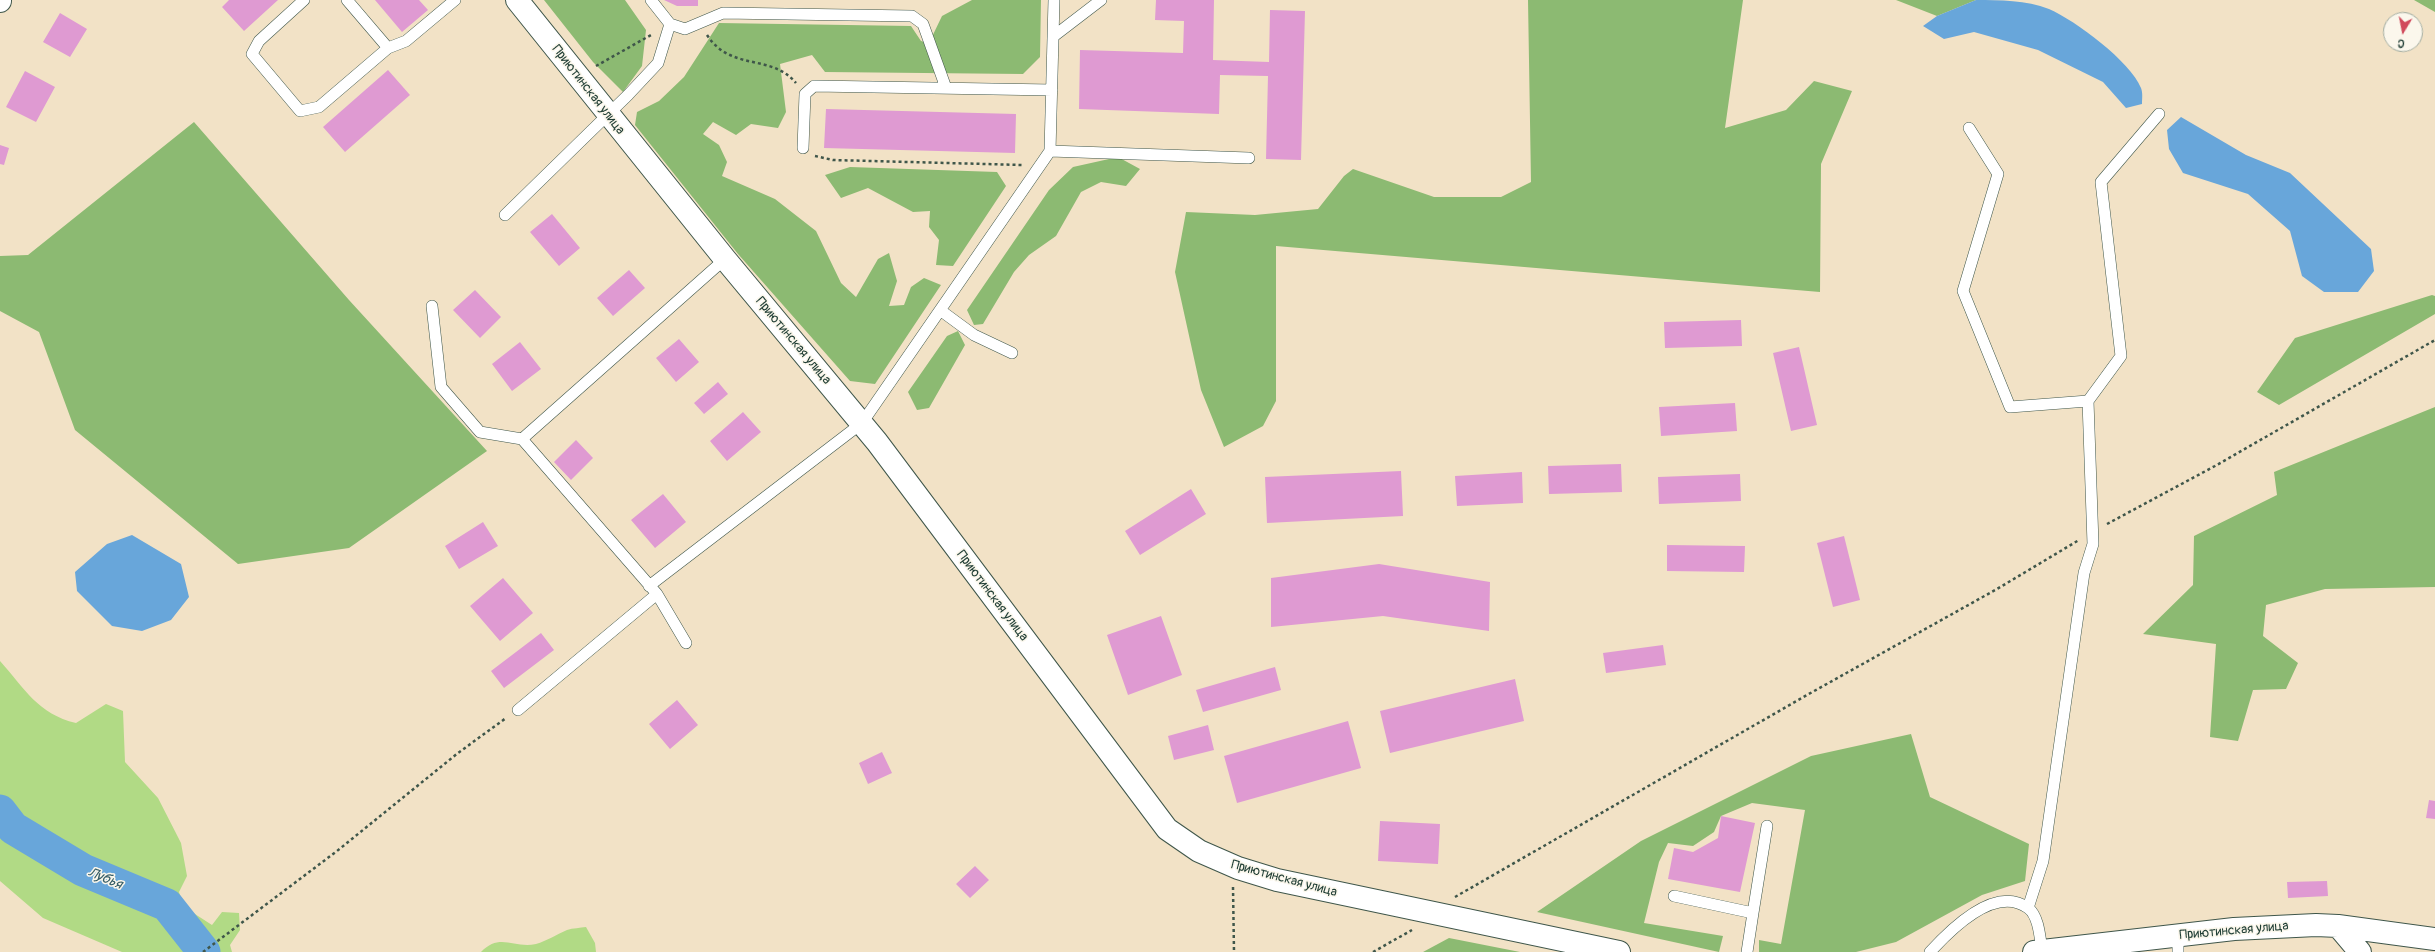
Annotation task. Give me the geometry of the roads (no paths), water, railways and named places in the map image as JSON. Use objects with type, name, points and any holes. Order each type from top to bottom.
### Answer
[{"type":"street","name":"Приютинская улица","points":[[517,0],[607,114],[725,259],[862,423],[1142,798],[1168,829],[1199,851],[1238,868],[1277,880],[1619,952]]},
{"type":"street","name":"Приютинская улица","points":[[2038,951],[2178,944],[2234,929],[2338,926],[2435,939]]},
{"type":"street","points":[[2338,926],[2360,952]]},
{"type":"lane","points":[[304,0],[259,41],[252,54],[300,111],[319,107],[388,48],[406,41],[455,0]]},
{"type":"lane","points":[[347,0],[388,48]]},
{"type":"lane","points":[[651,0],[670,24],[685,29],[700,24],[711,16],[723,13],[912,16],[923,24],[946,88]]},
{"type":"lane","points":[[649,586],[862,423],[1050,151],[1054,0]]},
{"type":"lane","points":[[1054,36],[1101,0]]},
{"type":"lane","points":[[505,215],[658,63],[670,24]]},
{"type":"lane","points":[[803,148],[805,94],[814,86],[1052,90]]},
{"type":"lane","points":[[2028,908],[2043,861],[2084,573],[2090,559],[2093,531],[2088,401],[2121,356],[2101,182],[2159,114]]},
{"type":"lane","points":[[1969,128],[1998,174],[1963,291],[2010,407],[2088,401]]},
{"type":"lane","points":[[1050,151],[1249,158]]},
{"type":"lane","points":[[522,439],[725,259]]},
{"type":"lane","points":[[432,306],[441,387],[480,432],[522,439],[657,594],[686,642]]},
{"type":"lane","points":[[940,310],[974,335],[1012,353]]},
{"type":"lane","points":[[518,710],[657,594]]},
{"type":"lane","points":[[1747,952],[1768,826]]},
{"type":"lane","points":[[1674,896],[1753,913]]},
{"type":"lane","points":[[1930,952],[1951,929],[1988,904],[2012,902],[2028,908],[2036,921],[2038,951]]},
{"type":"water","points":[[1976,0],[2004,0],[2040,6],[2049,9],[2073,23],[2101,43],[2126,66],[2135,77],[2141,88],[2142,104],[2126,108],[2103,82],[2038,50],[1974,32],[1944,39],[1923,26],[1937,16]]},
{"type":"water","points":[[2181,117],[2246,155],[2290,173],[2371,249],[2374,271],[2358,292],[2324,292],[2302,276],[2290,231],[2248,194],[2183,173],[2169,149],[2167,130]]},
{"type":"water","points":[[132,535],[181,564],[189,597],[171,620],[142,631],[112,626],[77,591],[75,572],[107,544]]},
{"type":"waterway","name":"Лубья","points":[[0,811],[13,828],[83,870],[167,905],[204,952]]}]
